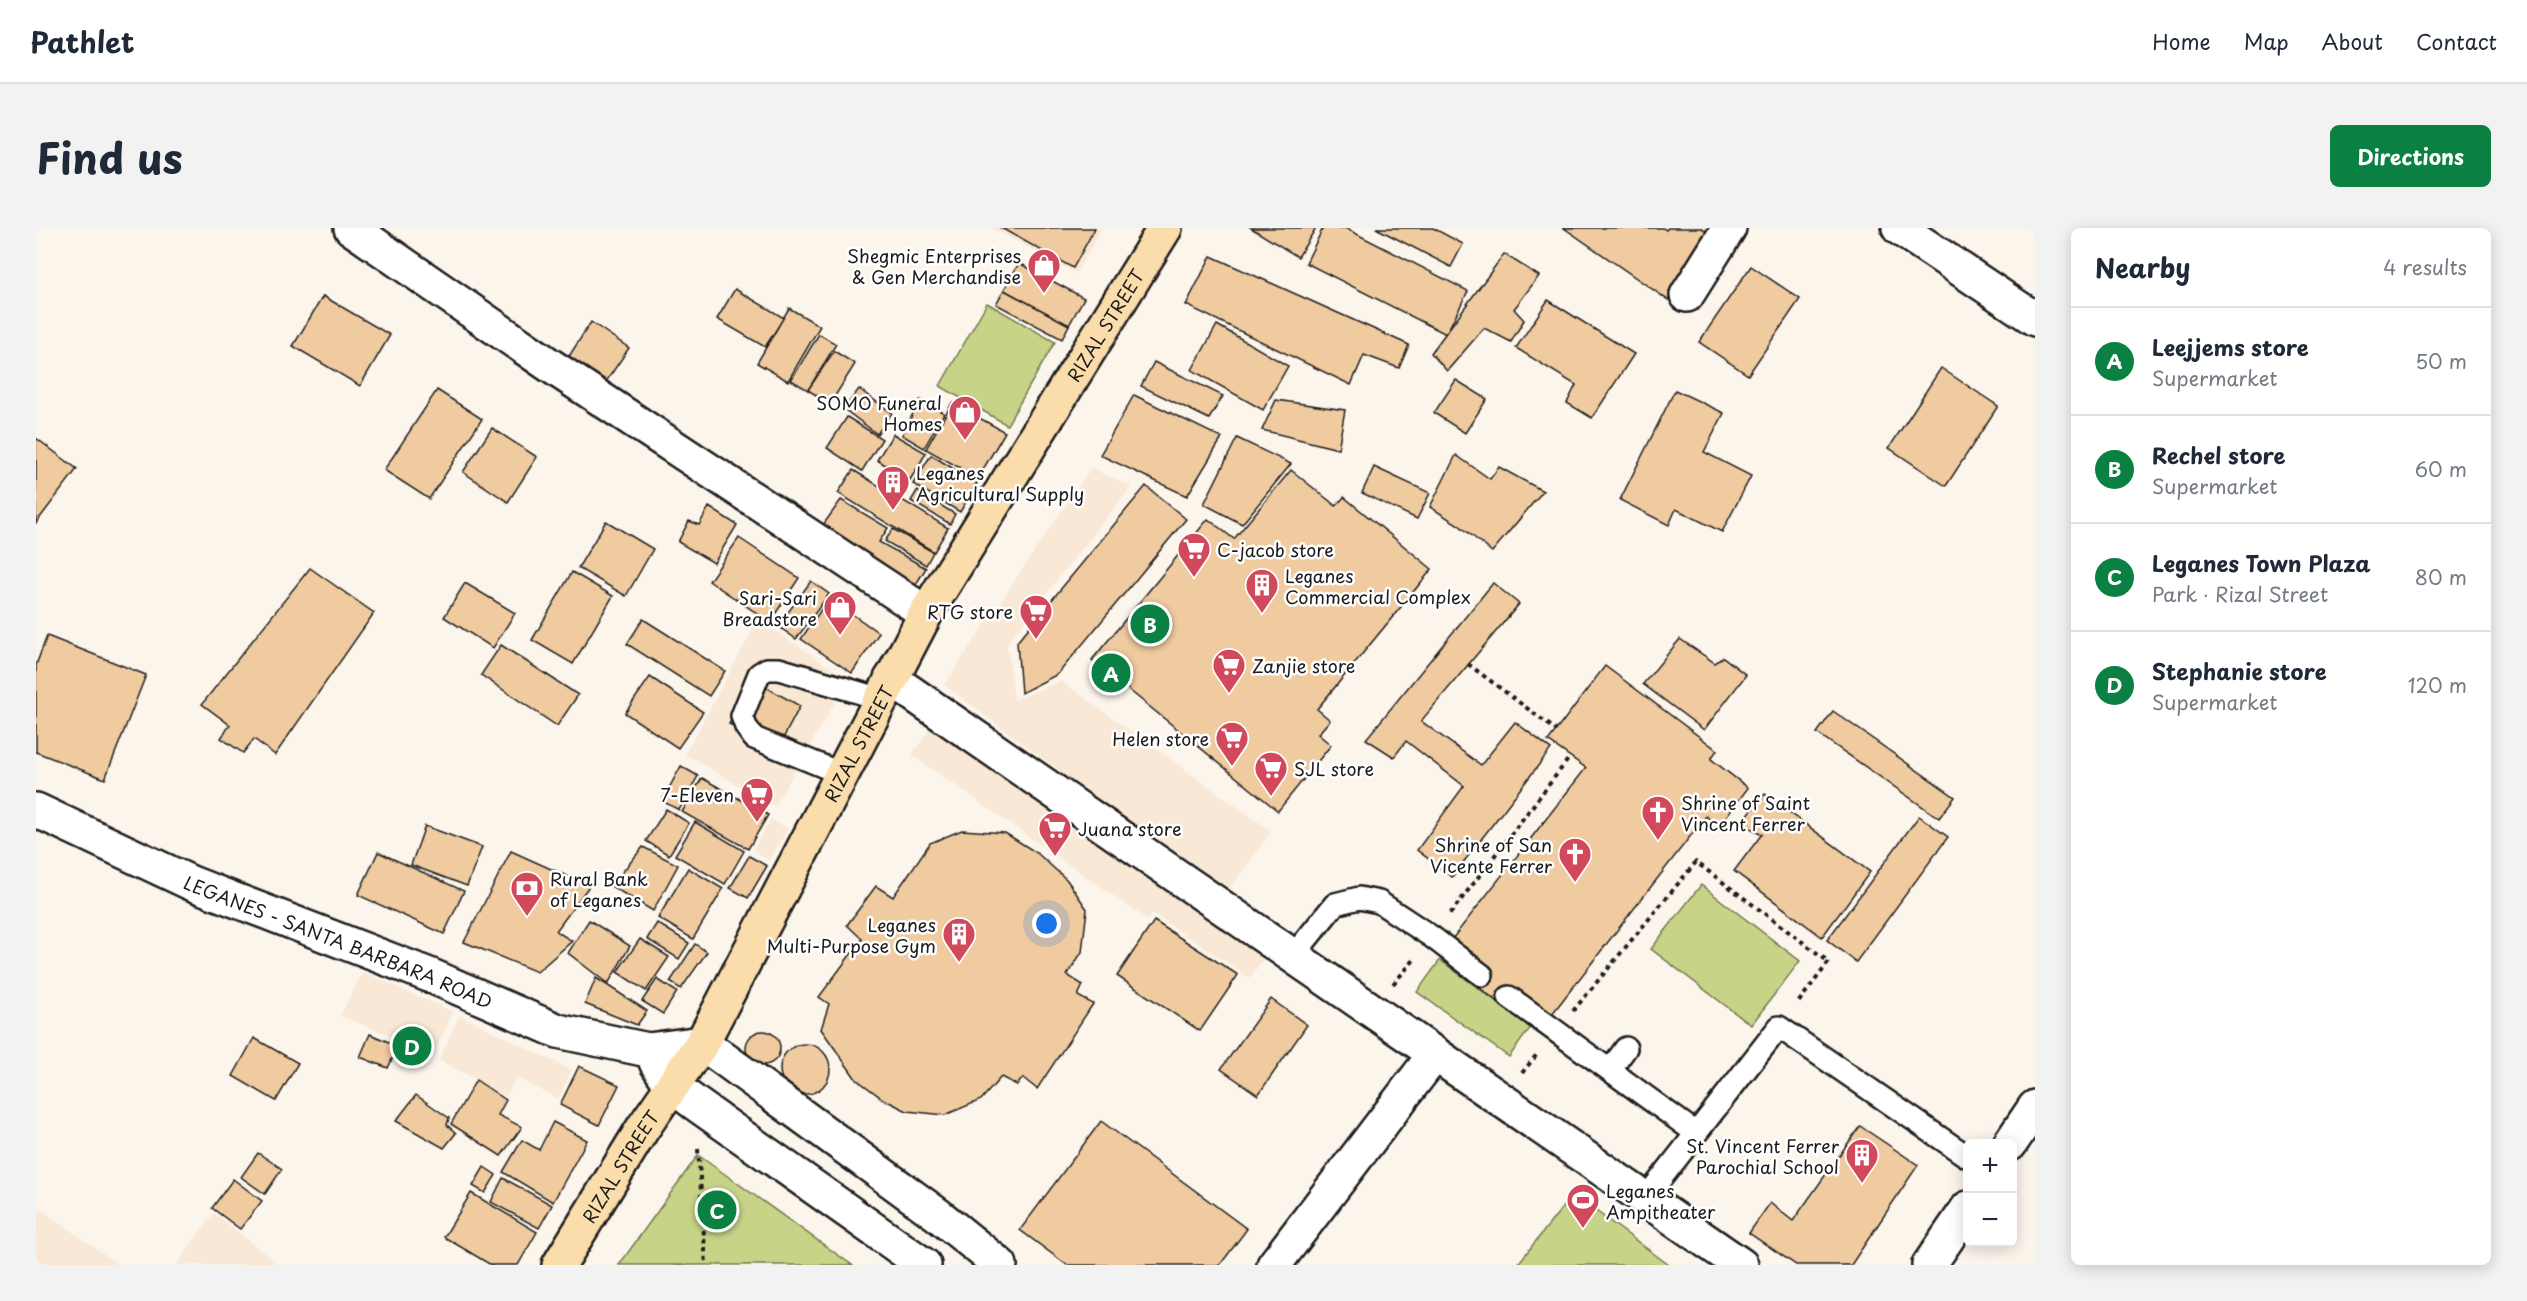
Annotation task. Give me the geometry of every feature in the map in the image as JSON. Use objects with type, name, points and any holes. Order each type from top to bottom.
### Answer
[{"type":"main road","points":[[351,228],[548,364],[926,613]]},
{"type":"main road","name":"RIZAL STREET","points":[[559,1265],[671,1085],[702,1043],[926,613],[1165,228]]},
{"type":"main road","points":[[1687,295],[1729,228]]},
{"type":"main road","points":[[1899,228],[2035,319]]},
{"type":"main road","points":[[886,689],[1293,956],[1741,1265]]},
{"type":"main road","name":"LEGANES - SANTA BARBARA ROAD","points":[[36,810],[191,883],[429,975],[558,1031],[648,1050],[702,1043]]},
{"type":"main road","points":[[702,1043],[938,1215],[999,1265]]},
{"type":"main road","points":[[648,1050],[671,1085],[924,1265]]},
{"type":"main road","points":[[1274,1265],[1435,1054]]},
{"type":"main road","points":[[2013,1139],[2035,1107]]},
{"type":"main road","points":[[1929,1265],[1963,1215]]},
{"type":"lane","points":[[842,774],[754,738],[742,716],[759,674],[767,669],[779,669],[886,689]]},
{"type":"lane","points":[[1293,956],[1335,904],[1359,898],[1379,902],[1432,937],[1482,975]]},
{"type":"lane","points":[[1509,997],[1696,1133]]},
{"type":"lane","points":[[1645,1199],[1779,1027],[1963,1153]]},
{"type":"lane","points":[[1610,1070],[1626,1048]]},
{"type":"path","points":[[1468,664],[1556,730]]},
{"type":"path","points":[[1372,1010],[1432,937],[1570,757]]},
{"type":"path","points":[[1500,1099],[1696,862],[1829,962],[1779,1027]]},
{"type":"path","points":[[698,1155],[705,1265]]},
{"type":"shaded area","points":[[992,228],[1102,228],[1076,273]]},
{"type":"shaded area","points":[[1091,468],[1131,487],[1007,643],[1014,700],[1061,681],[1271,831],[1226,894],[944,685]]},
{"type":"shaded area","points":[[759,619],[848,680],[774,806],[685,754]]},
{"type":"shaded area","points":[[931,727],[1266,955],[1250,978],[1152,913],[1148,920],[912,755]]},
{"type":"shaded area","points":[[771,819],[788,829],[769,860],[753,850]]},
{"type":"shaded area","points":[[363,972],[453,1012],[435,1052],[340,1016]]},
{"type":"shaded area","points":[[460,1015],[571,1070],[558,1099],[517,1078],[506,1096],[439,1060]]},
{"type":"shaded area","points":[[36,1206],[119,1265],[36,1265]]},
{"type":"shaded area","points":[[214,1213],[279,1265],[177,1265]]},
{"type":"green space","points":[[987,303],[1055,342],[1007,425],[940,386]]},
{"type":"green space","points":[[1701,885],[1800,961],[1751,1025],[1651,949]]},
{"type":"green space","points":[[1440,960],[1531,1027],[1509,1057],[1417,992]]},
{"type":"green space","points":[[698,1155],[852,1265],[619,1265]]},
{"type":"green space","name":"Leganes Ampitheater","points":[[1573,1194],[1669,1265],[1517,1265]]},
{"type":"building","points":[[1001,228],[1095,228],[1073,268]]},
{"type":"building","points":[[1251,228],[1316,228],[1298,257]]},
{"type":"building","points":[[1323,228],[1345,228],[1468,291],[1446,334],[1306,263]]},
{"type":"building","points":[[1376,228],[1433,228],[1463,244],[1451,267]]},
{"type":"building","points":[[1564,228],[1663,228],[1666,230],[1668,228],[1702,228],[1715,238],[1668,300]]},
{"type":"building","points":[[1504,254],[1539,276],[1514,309],[1524,320],[1511,342],[1484,328],[1447,371],[1431,353]]},
{"type":"building","points":[[1211,256],[1409,345],[1399,368],[1364,355],[1351,385],[1186,305]]},
{"type":"building","name":"Shegmic Enterprises & Gen Merchandise","points":[[1019,263],[1084,298],[1069,325],[1004,290]]},
{"type":"building","points":[[1751,266],[1800,299],[1748,375],[1699,342]]},
{"type":"building","points":[[735,289],[784,318],[765,347],[717,319]]},
{"type":"building","points":[[1004,290],[1069,325],[1062,339],[996,304]]},
{"type":"building","points":[[323,296],[390,335],[360,386],[293,346]]},
{"type":"building","points":[[1548,300],[1634,354],[1592,418],[1567,403],[1576,385],[1516,348]]},
{"type":"building","points":[[789,308],[820,326],[788,381],[757,363]]},
{"type":"building","points":[[591,322],[629,348],[601,389],[564,364]]},
{"type":"building","points":[[1217,325],[1288,366],[1263,410],[1192,370]]},
{"type":"building","points":[[819,334],[836,344],[808,390],[791,380]]},
{"type":"building","points":[[834,351],[855,364],[830,404],[808,390]]},
{"type":"building","points":[[1154,362],[1223,396],[1209,419],[1141,386]]},
{"type":"building","points":[[1941,368],[1998,406],[1946,486],[1889,448]]},
{"type":"building","points":[[1456,380],[1487,399],[1465,433],[1434,413]]},
{"type":"building","points":[[859,389],[892,413],[877,434],[844,409]]},
{"type":"building","points":[[437,390],[482,419],[429,499],[384,470]]},
{"type":"building","points":[[1675,390],[1724,413],[1704,452],[1751,476],[1722,532],[1676,509],[1669,525],[1620,500]]},
{"type":"building","points":[[1134,395],[1222,438],[1187,496],[1100,455]]},
{"type":"building","points":[[920,400],[944,413],[924,448],[902,435]]},
{"type":"building","points":[[1276,400],[1345,410],[1338,449],[1262,430]]},
{"type":"building","name":"SOMO Funeral Homes","points":[[952,403],[1005,432],[978,478],[926,449]]},
{"type":"building","points":[[847,417],[882,439],[862,471],[827,448]]},
{"type":"building","points":[[492,428],[537,457],[508,502],[463,472]]},
{"type":"building","points":[[893,434],[926,453],[910,480],[877,460]]},
{"type":"building","points":[[36,438],[77,469],[36,523]]},
{"type":"building","points":[[1237,438],[1291,464],[1242,524],[1204,504]]},
{"type":"building","points":[[931,455],[977,483],[960,512],[913,484]]},
{"type":"building","points":[[1456,455],[1490,479],[1499,467],[1543,491],[1492,552],[1459,525],[1430,507]]},
{"type":"building","points":[[1374,467],[1430,493],[1417,519],[1362,493]]},
{"type":"building","name":"Leganes Agricultural Supply","points":[[853,470],[948,528],[934,552],[838,493]]},
{"type":"building","name":"Leganes Commercial Complex","points":[[1291,470],[1336,506],[1344,497],[1432,569],[1317,709],[1330,720],[1318,734],[1331,745],[1278,811],[1092,660],[1208,519],[1234,539]]},
{"type":"building","points":[[1146,486],[1186,519],[1058,674],[1021,693],[1017,642]]},
{"type":"building","points":[[917,491],[955,514],[950,524],[911,501]]},
{"type":"building","points":[[841,500],[888,528],[879,542],[926,568],[910,594],[815,536]]},
{"type":"building","points":[[709,507],[737,525],[714,563],[678,542],[689,521],[699,525]]},
{"type":"building","points":[[606,521],[653,549],[626,596],[578,568]]},
{"type":"building","points":[[893,529],[933,552],[926,565],[885,541]]},
{"type":"building","points":[[739,538],[799,578],[770,622],[709,581]]},
{"type":"building","points":[[310,568],[374,613],[275,755],[254,739],[243,753],[221,738],[230,725],[202,704]]},
{"type":"building","points":[[572,572],[613,596],[573,664],[532,640]]},
{"type":"building","points":[[811,581],[829,594],[796,639],[778,626]]},
{"type":"building","points":[[465,583],[515,613],[493,648],[444,617]]},
{"type":"building","points":[[1493,583],[1519,604],[1421,721],[1481,765],[1515,722],[1551,749],[1452,877],[1417,850],[1464,786],[1406,741],[1394,757],[1366,739]]},
{"type":"building","name":"Sari-Sari Breadstore","points":[[829,598],[879,633],[852,673],[801,639]]},
{"type":"building","points":[[643,619],[725,671],[709,696],[627,644]]},
{"type":"building","points":[[47,636],[146,675],[105,779],[36,752],[36,665]]},
{"type":"building","points":[[1680,639],[1715,663],[1723,657],[1746,675],[1704,730],[1643,684]]},
{"type":"building","points":[[501,645],[578,695],[557,726],[481,675]]},
{"type":"building","name":"Shrine of San Vicente Ferrer","points":[[1605,666],[1717,750],[1711,759],[1748,788],[1718,827],[1706,816],[1552,1014],[1516,988],[1503,1006],[1475,984],[1489,966],[1452,939],[1586,768],[1548,741]]},
{"type":"building","points":[[650,677],[703,712],[678,748],[625,713]]},
{"type":"building","points":[[753,680],[800,706],[777,750],[729,724]]},
{"type":"building","points":[[1833,711],[1955,797],[1939,818],[1817,733]]},
{"type":"building","points":[[681,766],[698,776],[679,810],[662,801]]},
{"type":"building","points":[[702,778],[768,815],[748,849],[682,812]]},
{"type":"building","points":[[1765,794],[1870,872],[1822,937],[1734,871],[1762,834],[1741,823]]},
{"type":"building","points":[[666,809],[689,823],[669,855],[646,841]]},
{"type":"building","points":[[1919,816],[1948,837],[1856,962],[1827,940]]},
{"type":"building","points":[[695,822],[744,851],[725,884],[675,855]]},
{"type":"building","points":[[425,826],[482,847],[467,886],[411,865]]},
{"type":"building","name":"Leganes Multi-Purpose Gym","points":[[962,830],[1005,833],[1037,853],[1067,880],[1087,909],[1082,952],[1067,975],[1083,985],[1078,996],[1093,1004],[1037,1089],[1023,1078],[1017,1085],[1001,1077],[981,1100],[945,1115],[907,1111],[883,1099],[856,1079],[821,1029],[829,1004],[819,997],[862,939],[847,925],[876,886],[893,897],[930,843]]},
{"type":"building","points":[[643,847],[678,865],[653,911],[611,886]]},
{"type":"building","points":[[511,851],[589,886],[556,931],[572,941],[537,972],[464,942]]},
{"type":"building","points":[[378,852],[464,891],[444,934],[358,895]]},
{"type":"building","points":[[749,856],[767,866],[748,898],[730,888]]},
{"type":"building","points":[[688,868],[723,889],[693,939],[658,918]]},
{"type":"building","points":[[589,920],[630,946],[608,984],[568,953]]},
{"type":"building","points":[[1154,921],[1238,975],[1200,1031],[1117,976]]},
{"type":"building","points":[[657,923],[689,943],[679,959],[647,939]]},
{"type":"building","points":[[640,939],[669,957],[646,991],[617,972]]},
{"type":"building","points":[[695,944],[707,952],[681,989],[670,982]]},
{"type":"building","points":[[596,978],[647,1011],[637,1025],[585,1004]]},
{"type":"building","points":[[657,979],[677,992],[663,1014],[642,1001]]},
{"type":"building","points":[[1271,999],[1307,1025],[1258,1095],[1221,1069]]},
{"type":"building","points":[[763,1031],[775,1036],[780,1048],[775,1060],[763,1065],[751,1060],[746,1048],[751,1036]]},
{"type":"building","points":[[370,1034],[398,1046],[388,1068],[360,1057]]},
{"type":"building","points":[[254,1038],[298,1063],[276,1101],[233,1076]]},
{"type":"building","points":[[800,1044],[810,1044],[823,1051],[830,1064],[830,1074],[823,1087],[810,1094],[800,1094],[791,1090],[784,1083],[780,1074],[780,1064],[784,1055],[791,1048]]},
{"type":"building","points":[[579,1066],[619,1085],[599,1125],[560,1105]]},
{"type":"building","points":[[476,1080],[506,1100],[498,1115],[522,1127],[501,1156],[451,1124]]},
{"type":"building","points":[[416,1095],[449,1118],[447,1125],[456,1133],[444,1148],[396,1121]]},
{"type":"building","points":[[1101,1121],[1247,1229],[1220,1265],[1067,1265],[1020,1230]]},
{"type":"building","points":[[553,1122],[587,1140],[553,1202],[503,1172],[522,1140],[539,1150]]},
{"type":"building","name":"St. Vincent Ferrer Parochial School","points":[[1860,1126],[1918,1165],[1851,1265],[1796,1265],[1749,1233],[1770,1203],[1793,1221]]},
{"type":"building","points":[[258,1153],[282,1169],[265,1194],[241,1177]]},
{"type":"building","points":[[484,1167],[496,1175],[485,1193],[473,1186]]},
{"type":"building","points":[[503,1178],[552,1205],[539,1228],[491,1202]]},
{"type":"building","points":[[233,1179],[262,1201],[240,1229],[212,1208]]},
{"type":"building","points":[[471,1193],[537,1232],[518,1265],[491,1265],[444,1237]]},
{"type":"place","name":"Shegmic Enterprises & Gen Merchandise","points":[[1044,294]]},
{"type":"place","name":"SOMO Funeral Homes","points":[[965,441]]},
{"type":"place","name":"Leganes Agricultural Supply","points":[[893,511]]},
{"type":"place","name":"C-jacob store","points":[[1194,578]]},
{"type":"place","name":"Leganes Commercial Complex","points":[[1262,614]]},
{"type":"place","name":"Rechel store","points":[[1150,624]]},
{"type":"place","name":"Sari-Sari Breadstore","points":[[840,636]]},
{"type":"place","name":"RTG store","points":[[1036,640]]},
{"type":"place","name":"Leejjems store","points":[[1111,673]]},
{"type":"place","name":"Zanjie store","points":[[1229,694]]},
{"type":"place","name":"Helen store","points":[[1232,767]]},
{"type":"place","name":"SJL store","points":[[1271,797]]},
{"type":"place","name":"7-Eleven","points":[[757,823]]},
{"type":"place","name":"Shrine of Saint Vincent Ferrer","points":[[1658,841]]},
{"type":"place","name":"Juana store","points":[[1055,857]]},
{"type":"place","name":"Shrine of San Vicente Ferrer","points":[[1575,883]]},
{"type":"place","name":"Rural Bank of Leganes","points":[[527,917]]},
{"type":"place","name":"Leganes Multi-Purpose Gym","points":[[959,963]]},
{"type":"place","name":"Stephanie store","points":[[412,1046]]},
{"type":"place","name":"St. Vincent Ferrer Parochial School","points":[[1862,1184]]},
{"type":"place","name":"Leganes Town Plaza","points":[[717,1210]]},
{"type":"place","name":"Leganes Ampitheater","points":[[1583,1229]]}]
